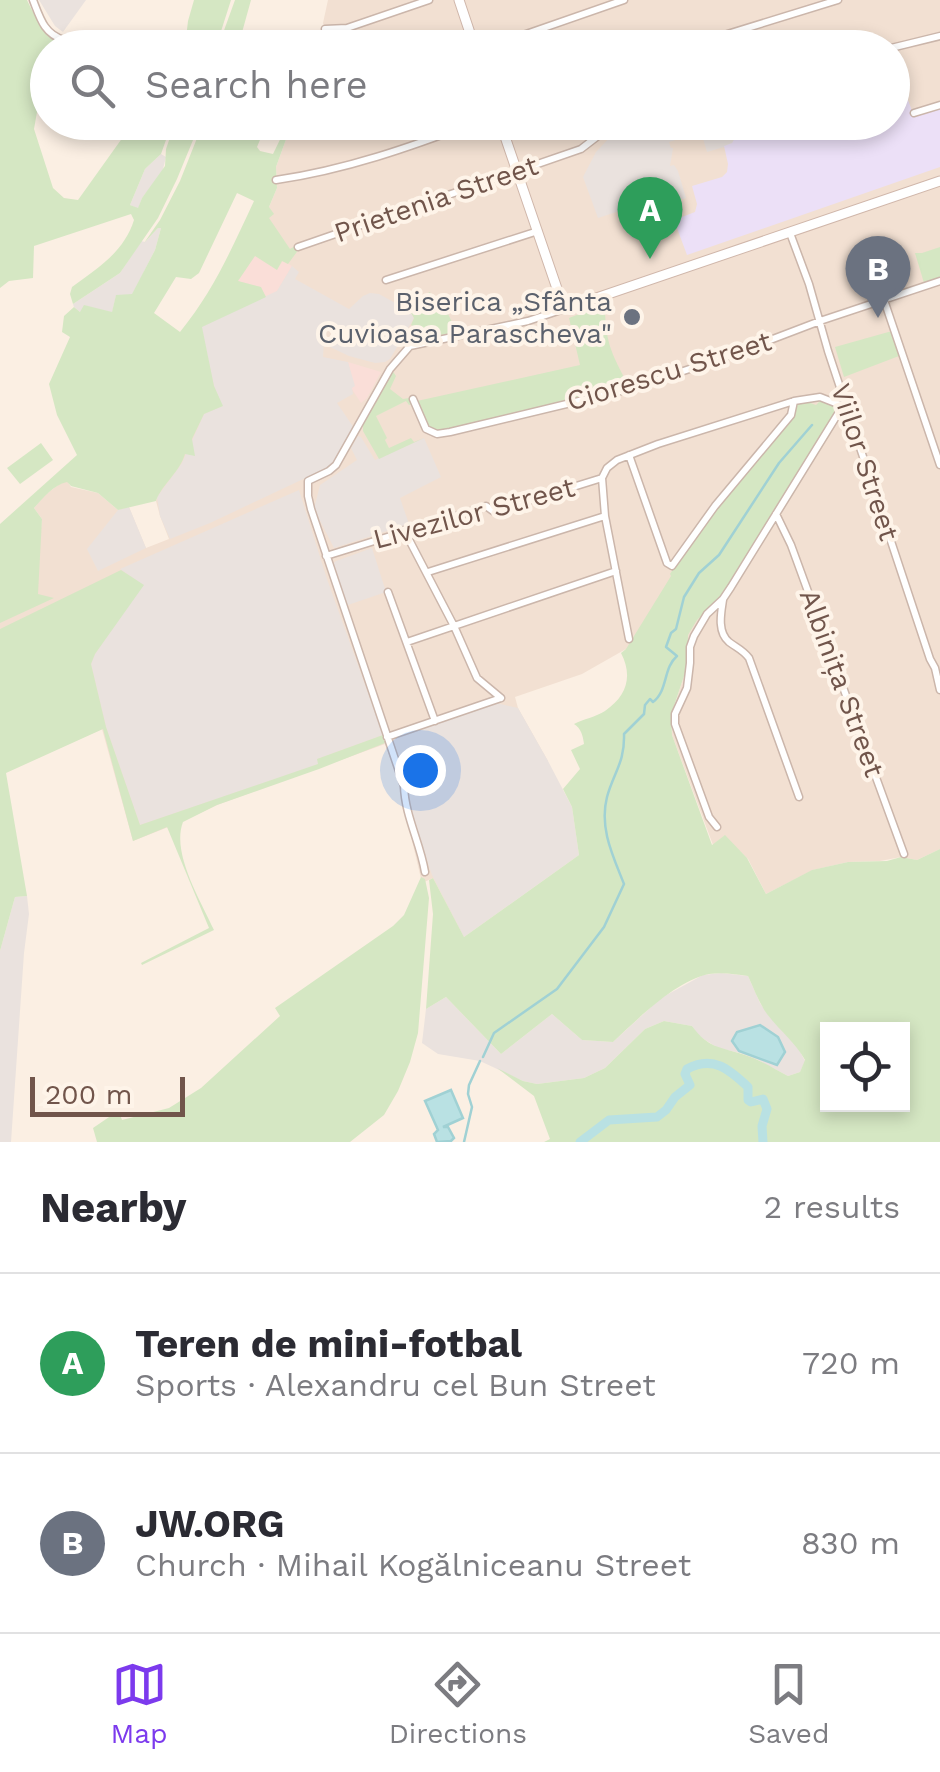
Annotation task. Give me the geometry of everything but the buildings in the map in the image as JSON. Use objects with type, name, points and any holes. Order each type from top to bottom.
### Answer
[{"type":"street","points":[[34,0],[48,30]]},
{"type":"street","points":[[325,29],[347,28],[429,0]]},
{"type":"street","points":[[459,0],[469,30]]},
{"type":"street","points":[[538,30],[624,0]]},
{"type":"street","points":[[740,30],[838,0]]},
{"type":"street","points":[[910,43],[940,36]]},
{"type":"street","points":[[914,113],[940,105]]},
{"type":"street","points":[[276,180],[388,155],[428,140]]},
{"type":"street","points":[[506,140],[564,310]]},
{"type":"street","name":"Prietenia Street","points":[[298,247],[581,149],[593,140]]},
{"type":"street","points":[[425,872],[405,803],[404,786],[311,509],[308,480],[329,472],[338,462],[403,351],[416,343],[564,310],[940,181]]},
{"type":"street","points":[[386,280],[538,231]]},
{"type":"street","name":"Viilor Street","points":[[790,233],[930,659],[938,666],[940,690]]},
{"type":"street","name":"Ciorescu Street","points":[[413,399],[426,429],[441,434],[634,388],[820,321],[939,285]]},
{"type":"street","points":[[884,300],[940,465]]},
{"type":"street","name":"Livezilor Street","points":[[326,556],[486,506],[496,511],[602,478],[611,464],[628,456],[794,401],[820,397],[844,404]]},
{"type":"street","points":[[628,456],[670,566],[787,420],[794,401]]},
{"type":"street","points":[[716,827],[711,823],[675,724],[675,714],[687,688],[690,647],[707,614],[723,599],[844,404]]},
{"type":"street","points":[[602,478],[629,639]]},
{"type":"street","name":"Albinița Street","points":[[776,514],[904,854]]},
{"type":"street","points":[[428,572],[606,516]]},
{"type":"street","points":[[387,737],[501,698],[477,678],[404,530]]},
{"type":"street","points":[[407,642],[616,571]]},
{"type":"street","points":[[388,592],[434,722]]},
{"type":"street","points":[[723,599],[722,632],[749,658],[798,797]]},
{"type":"shaded area","points":[[39,0],[86,0],[64,30],[55,26]]},
{"type":"shaded area","points":[[328,0],[940,0],[940,849],[917,860],[901,857],[848,862],[813,870],[766,894],[748,859],[724,836],[713,845],[672,735],[671,715],[687,667],[687,643],[626,649],[582,674],[515,697],[548,761],[464,937],[433,878],[422,883],[397,777],[385,744],[217,805],[133,841],[102,729],[0,775],[0,594],[39,548],[42,519],[34,508],[45,495],[67,481],[71,487],[98,493],[118,510],[129,507],[146,548],[169,539],[156,501],[277,188],[276,167],[286,140],[910,140],[910,30],[325,30]]},
{"type":"shaded area","points":[[910,105],[914,116],[940,109],[940,167],[687,255],[674,220],[695,212],[692,186],[727,172],[724,146],[910,140]]},
{"type":"shaded area","points":[[607,140],[675,140],[669,142],[673,148],[670,166],[678,171],[686,198],[656,207],[653,200],[598,218],[583,177]]},
{"type":"shaded area","points":[[703,140],[734,140],[724,147],[707,152]]},
{"type":"shaded area","points":[[161,154],[166,157],[162,173],[138,209],[130,205],[145,169]]},
{"type":"shaded area","points":[[158,228],[155,250],[132,295],[116,296],[112,313],[80,312],[74,307],[73,304],[120,273],[141,241],[145,242]]},
{"type":"shaded area","points":[[255,255],[277,269],[283,261],[292,266],[277,291],[266,297],[260,287],[238,281]]},
{"type":"shaded area","points":[[292,266],[299,272],[295,279],[349,309],[363,296],[379,294],[410,311],[414,318],[390,359],[375,363],[330,347],[328,340],[333,331],[325,325],[323,357],[348,362],[355,386],[353,394],[337,403],[354,428],[331,466],[170,539],[157,497],[182,463],[204,414],[222,406],[201,326],[277,291]]},
{"type":"shaded area","points":[[348,362],[381,372],[361,403],[351,388],[354,386]]},
{"type":"shaded area","points":[[358,436],[375,460],[424,438],[441,477],[400,498],[409,524],[334,548],[314,509],[320,485],[357,460],[351,448]]},
{"type":"shaded area","points":[[299,490],[383,735],[317,759],[319,764],[140,825],[106,727],[91,664],[143,585],[120,569]]},
{"type":"shaded area","points":[[129,507],[146,548],[98,571],[87,549],[118,510]]},
{"type":"shaded area","points":[[372,548],[386,592],[345,606],[332,565]]},
{"type":"shaded area","points":[[496,703],[518,708],[548,761],[572,807],[579,855],[464,937],[432,875],[392,742],[394,737]]},
{"type":"shaded area","points":[[27,896],[29,914],[11,1142],[0,1142],[0,951],[15,897]]},
{"type":"shaded area","points":[[703,975],[748,976],[769,1016],[795,1042],[805,1061],[800,1072],[788,1076],[758,1060],[718,1048],[699,1036],[692,1026],[664,1021],[645,1029],[605,1068],[584,1078],[537,1084],[480,1061],[438,1054],[422,1043],[426,1009],[446,997],[501,1054],[552,1014],[582,1040],[613,1042],[661,998]]},
{"type":"green space","points":[[0,0],[27,0],[46,30],[30,30],[30,140],[38,140],[53,188],[64,198],[78,200],[121,140],[166,140],[161,154],[145,169],[130,205],[138,208],[165,166],[169,140],[193,140],[158,218],[120,273],[73,304],[72,287],[117,250],[130,231],[134,220],[131,214],[34,246],[33,278],[9,281],[0,288]]},
{"type":"green space","points":[[194,0],[231,0],[221,30],[187,30]]},
{"type":"green space","points":[[235,0],[251,0],[243,30],[224,30]]},
{"type":"green space","points":[[196,140],[260,140],[260,151],[273,154],[280,140],[286,140],[276,167],[277,188],[269,207],[274,214],[269,218],[290,249],[299,249],[288,264],[282,261],[277,270],[255,256],[238,281],[261,287],[266,297],[202,327],[214,386],[223,406],[204,414],[192,439],[195,456],[185,454],[156,501],[118,510],[98,493],[67,482],[49,492],[34,508],[42,519],[38,594],[54,598],[0,623],[0,524],[77,455],[57,415],[49,384],[70,337],[62,332],[64,316],[74,307],[80,312],[84,305],[112,312],[116,295],[132,294],[155,250],[161,228],[144,243],[160,220]],"holes":[[[237,193],[254,201],[229,253],[180,332],[154,313],[176,277],[191,279],[199,273]]]},
{"type":"green space","points":[[940,247],[940,277],[924,283],[915,253]]},
{"type":"green space","points":[[430,292],[432,297],[440,298],[457,332],[413,335],[417,328],[411,325],[414,318],[404,308]]},
{"type":"green space","points":[[605,304],[610,346],[628,385],[437,432],[427,428],[417,401],[580,365],[569,318]]},
{"type":"green space","points":[[892,331],[899,356],[844,377],[835,347]]},
{"type":"green space","points":[[392,370],[396,376],[390,389],[403,399],[409,398],[412,404],[406,401],[376,416],[385,440],[389,448],[411,438],[414,442],[424,438],[379,459],[363,425]]},
{"type":"green space","points":[[822,399],[837,407],[725,592],[688,635],[687,667],[671,715],[672,735],[712,845],[725,835],[747,858],[766,894],[812,870],[848,862],[901,857],[917,860],[940,849],[940,1142],[544,1142],[550,1139],[534,1096],[497,1068],[537,1084],[584,1078],[605,1068],[645,1029],[664,1021],[692,1026],[709,1043],[754,1058],[788,1076],[800,1072],[805,1060],[767,1014],[748,976],[709,974],[683,984],[613,1042],[582,1040],[552,1014],[501,1054],[446,997],[426,1009],[433,914],[429,880],[433,878],[464,937],[579,855],[572,807],[563,789],[580,769],[571,750],[584,744],[574,724],[601,713],[618,699],[627,678],[621,653],[685,550],[793,417],[796,405],[805,401],[816,405]]},
{"type":"green space","points":[[41,443],[53,460],[20,484],[7,468]]},
{"type":"green space","points":[[121,570],[144,585],[91,664],[106,727],[140,825],[318,764],[317,759],[383,735],[385,743],[217,805],[183,822],[180,834],[184,862],[214,930],[142,965],[209,928],[167,827],[133,841],[103,729],[6,773],[27,896],[15,897],[0,951],[0,629]]},
{"type":"green space","points":[[421,877],[425,879],[429,898],[418,1033],[398,1091],[384,1115],[350,1142],[97,1142],[93,1128],[115,1113],[119,1112],[122,1120],[169,1108],[201,1088],[280,1016],[275,1008],[393,926],[404,915]]},
{"type":"water","points":[[760,1025],[778,1037],[785,1052],[777,1065],[739,1051],[732,1041],[737,1032]]},
{"type":"water","points":[[451,1090],[463,1118],[443,1127],[448,1127],[454,1138],[451,1141],[437,1142],[434,1134],[438,1130],[425,1101]]},
{"type":"waterway","points":[[483,1057],[494,1033],[557,989],[604,927],[624,884],[608,842],[605,820],[607,797],[621,760],[624,734],[644,714],[650,699],[653,702],[658,697],[677,656],[666,647],[676,629],[684,597],[699,573],[719,555],[779,463],[812,425]]},
{"type":"waterway","points":[[464,1142],[472,1107],[469,1085],[480,1061]]},
{"type":"waterway","points":[[580,1142],[609,1120],[657,1117],[690,1085],[687,1069],[705,1063],[734,1075],[748,1087],[751,1102],[763,1099],[767,1109],[763,1142]]},
{"type":"place","name":"Teren de mini-fotbal","points":[[650,259]]},
{"type":"place","name":"Biserica „Sfânta Cuvioasa Parascheva\"","points":[[632,317]]},
{"type":"place","name":"JW.ORG","points":[[878,318]]}]
